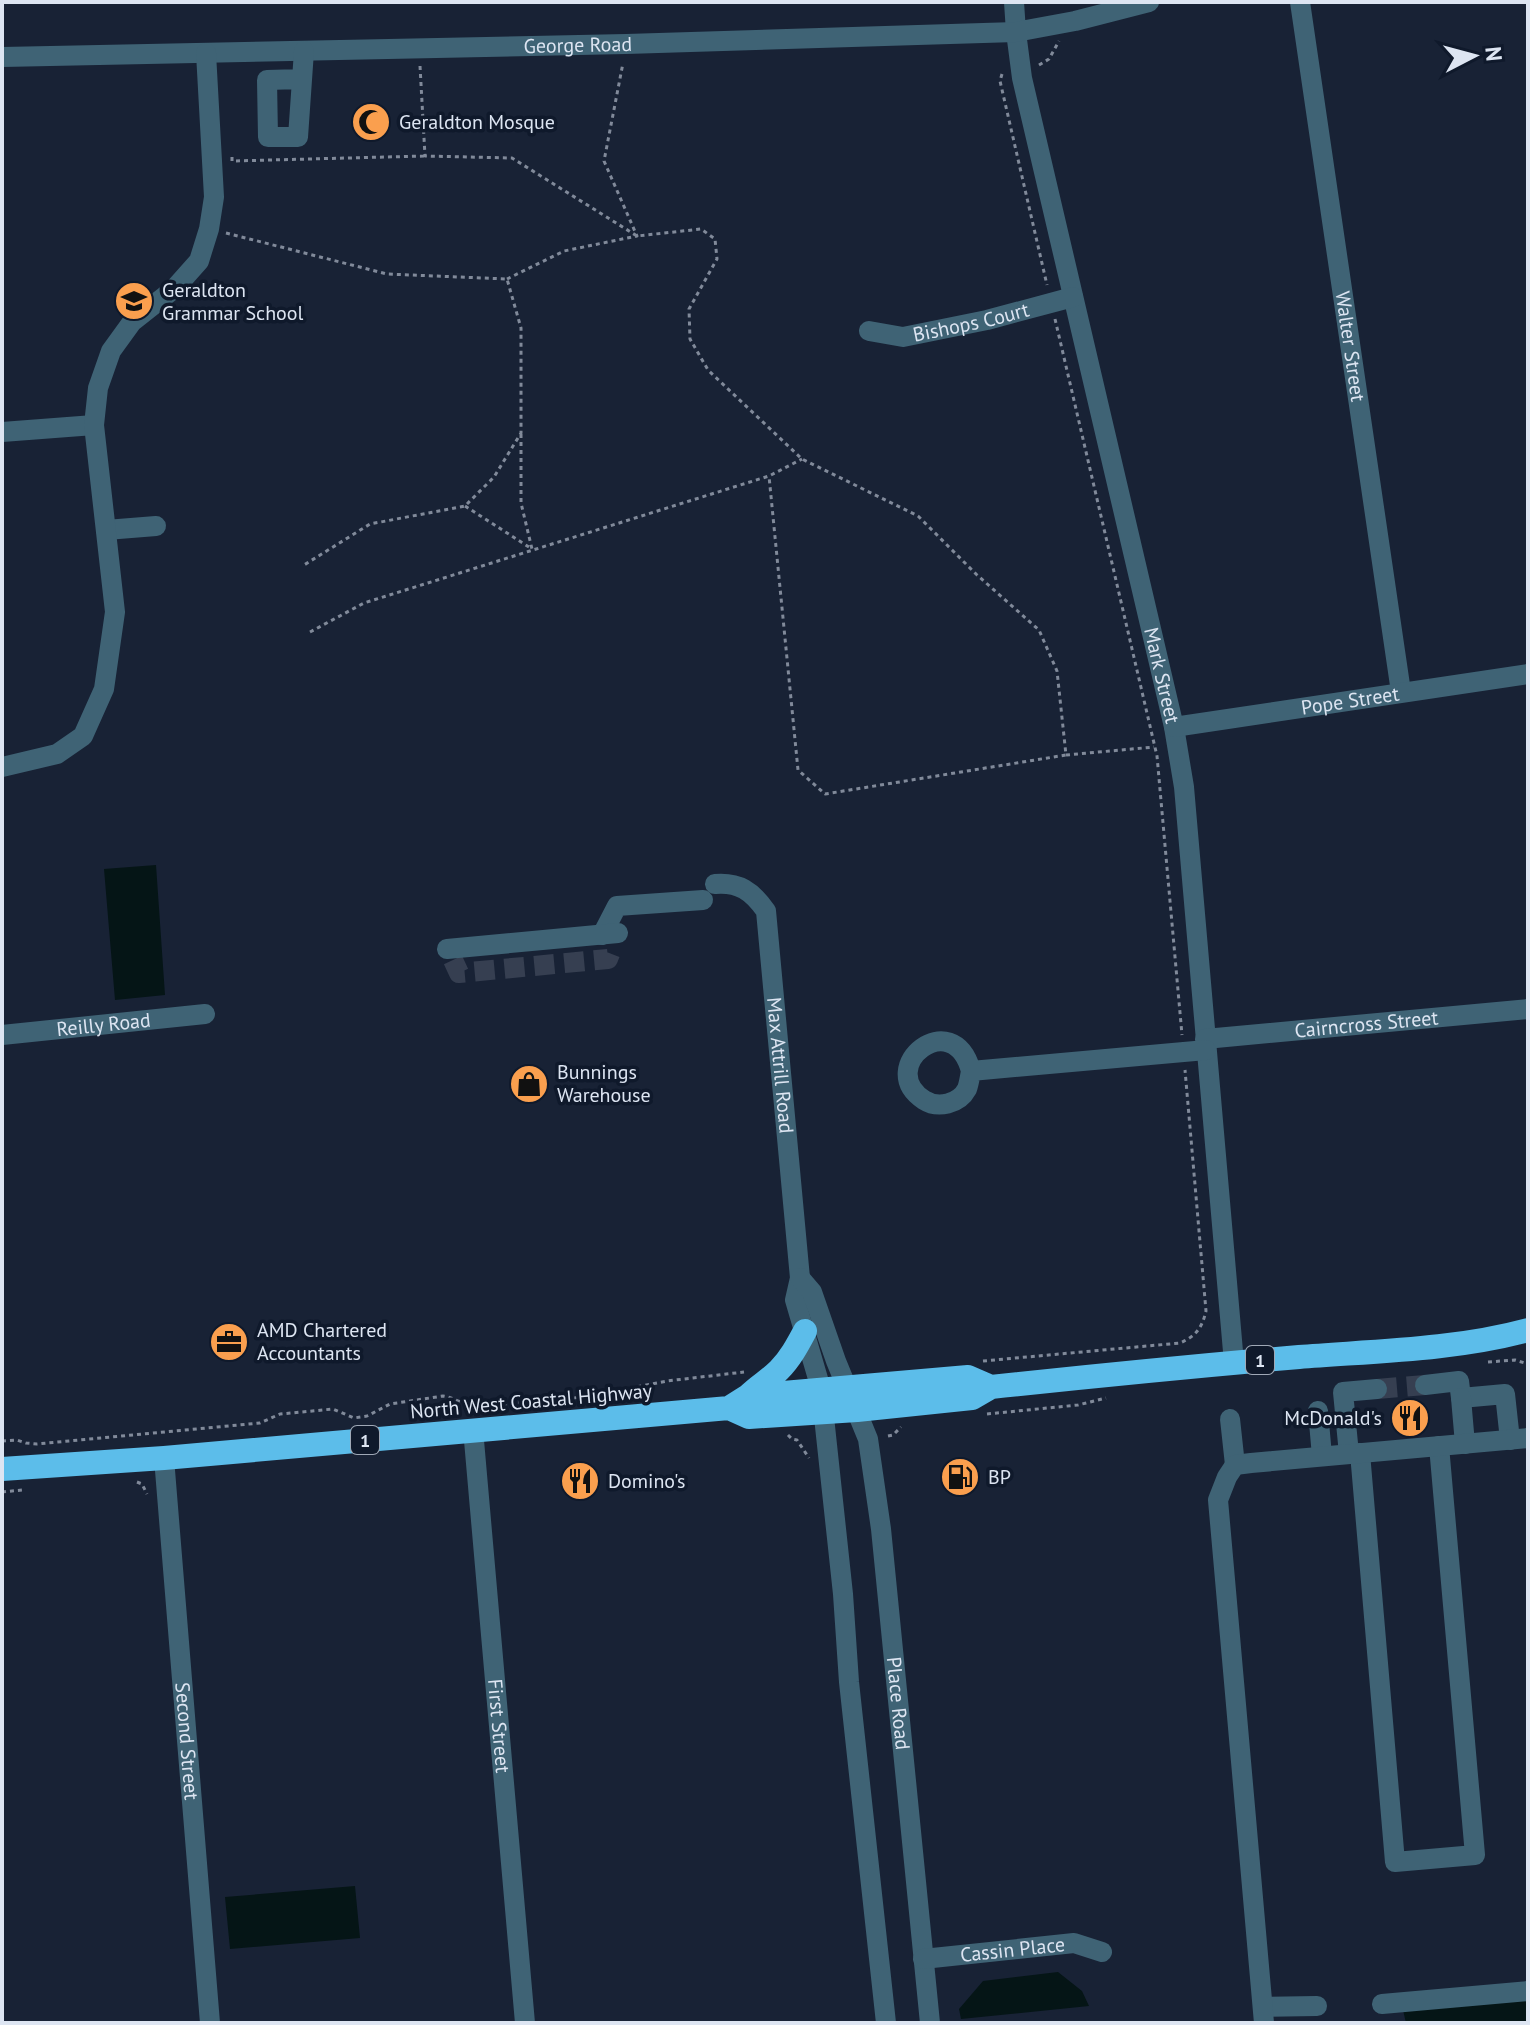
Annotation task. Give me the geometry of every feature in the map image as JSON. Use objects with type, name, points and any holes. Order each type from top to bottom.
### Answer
[{"type":"highway","name":"North West Coastal Highway","points":[[2,1469],[164,1458],[738,1402],[749,1417],[822,1401],[852,1398],[972,1398],[991,1387],[1438,1345],[1528,1330]]},
{"type":"highway","points":[[738,1402],[777,1372],[794,1352],[805,1331]]},
{"type":"street","name":"Mark Street","points":[[1014,2],[1022,78],[1175,736],[1184,787],[1234,1363]]},
{"type":"street","name":"George Road","points":[[2,57],[1016,32],[1149,2]]},
{"type":"street","name":"Walter Street","points":[[1300,2],[1401,692]]},
{"type":"street","points":[[302,79],[304,51]]},
{"type":"street","points":[[2,767],[57,754],[83,736],[104,689],[115,612],[94,425],[98,388],[111,351],[132,322],[175,288],[199,261],[209,229],[214,197],[206,53]]},
{"type":"street","name":"Bishops Court","points":[[869,331],[903,337],[987,320],[1073,297]]},
{"type":"street","points":[[2,432],[94,425]]},
{"type":"street","points":[[106,530],[156,526]]},
{"type":"street","name":"Pope Street","points":[[1175,736],[1401,692],[1528,674]]},
{"type":"street","name":"Max Attrill Road","points":[[447,949],[610,934],[617,906],[735,885],[760,902],[766,911],[800,1278],[795,1300],[822,1401]]},
{"type":"street","name":"Cairncross Street","points":[[971,1071],[1528,1009]]},
{"type":"street","name":"Reilly Road","points":[[2,1035],[205,1014]]},
{"type":"street","name":"Max Attrill Road","points":[[800,1278],[812,1292],[852,1398]]},
{"type":"street","points":[[1425,1385],[1459,1381],[1465,1444]]},
{"type":"street","points":[[1342,1455],[1332,1393],[1377,1389]]},
{"type":"street","points":[[1235,1465],[1519,1439],[1505,1394],[1461,1398]]},
{"type":"street","name":"Place Road","points":[[852,1398],[868,1439],[881,1529],[930,2023]]},
{"type":"street","points":[[822,1401],[886,2023]]},
{"type":"street","points":[[1318,1411],[1342,1455],[1366,1525],[1395,1862],[1475,1855],[1439,1446]]},
{"type":"street","points":[[1230,1419],[1235,1465],[1218,1500],[1263,2015],[1317,2008]]},
{"type":"street","name":"First Street","points":[[473,1429],[525,2023]]},
{"type":"street","name":"Second Street","points":[[164,1458],[210,2023]]},
{"type":"street","name":"Cassin Place","points":[[923,1959],[1074,1943],[1102,1952]]},
{"type":"street","points":[[1383,2006],[1528,1991]]},
{"type":"path","points":[[1050,2],[1058,2]]},
{"type":"path","points":[[1037,65],[1049,59],[1059,43],[1058,36]]},
{"type":"path","points":[[626,44],[604,161],[637,236]]},
{"type":"path","points":[[419,49],[425,156],[512,158],[637,236]]},
{"type":"path","points":[[1008,70],[1004,70],[1000,81],[1047,285]]},
{"type":"path","points":[[209,229],[387,274],[507,279],[564,251],[637,236],[701,229],[715,239],[717,259],[689,309],[690,339],[708,370],[802,459],[918,516],[976,574],[1039,630],[1057,671],[1066,755]]},
{"type":"path","points":[[507,279],[521,328],[521,503],[532,549]]},
{"type":"path","points":[[1056,324],[1155,747],[1182,1038]]},
{"type":"path","points":[[304,565],[370,524],[465,506],[494,477],[521,433]]},
{"type":"path","points":[[310,632],[364,603],[769,476],[802,459]]},
{"type":"path","points":[[769,476],[798,770],[825,794],[1066,755],[1155,747],[1175,736]]},
{"type":"path","points":[[465,506],[532,549]]},
{"type":"path","points":[[974,1362],[1180,1343],[1193,1338],[1202,1326],[1206,1311],[1185,1068]]},
{"type":"path","points":[[1481,1362],[1515,1360],[1528,1364]]},
{"type":"path","points":[[2,1441],[37,1444],[260,1423],[280,1414],[333,1409],[354,1418],[367,1416],[390,1404],[448,1396],[474,1407],[584,1397],[667,1381],[752,1370]]},
{"type":"path","points":[[988,1414],[1078,1405],[1110,1396]]},
{"type":"path","points":[[887,1436],[893,1435],[905,1424]]},
{"type":"path","points":[[783,1428],[792,1439],[797,1440],[812,1463]]},
{"type":"path","points":[[128,1481],[142,1484],[147,1498]]},
{"type":"path","points":[[2,1492],[33,1489]]},
{"type":"shaded area","points":[[156,865],[165,995],[115,1000],[104,869]]},
{"type":"shaded area","points":[[355,1886],[360,1938],[230,1949],[225,1897]]},
{"type":"shaded area","points":[[1058,1972],[1082,1991],[1089,2006],[961,2019],[959,2009],[983,1981]]},
{"type":"shaded area","points":[[1528,1999],[1528,2023],[1406,2023],[1403,2010]]},
{"type":"tunnel","points":[[453,960],[459,973],[608,959],[613,946]]},
{"type":"tunnel","points":[[1377,1389],[1425,1385]]},
{"type":"place","name":"Geraldton Mosque","points":[[371,122]]},
{"type":"place","name":"Geraldton Grammar School","points":[[134,301]]},
{"type":"place","name":"Bunnings Warehouse","points":[[529,1084]]},
{"type":"place","name":"AMD Chartered Accountants","points":[[229,1342]]},
{"type":"place","name":"McDonald's","points":[[1410,1418]]},
{"type":"place","name":"BP","points":[[960,1477]]},
{"type":"place","name":"Domino's","points":[[580,1481]]}]
